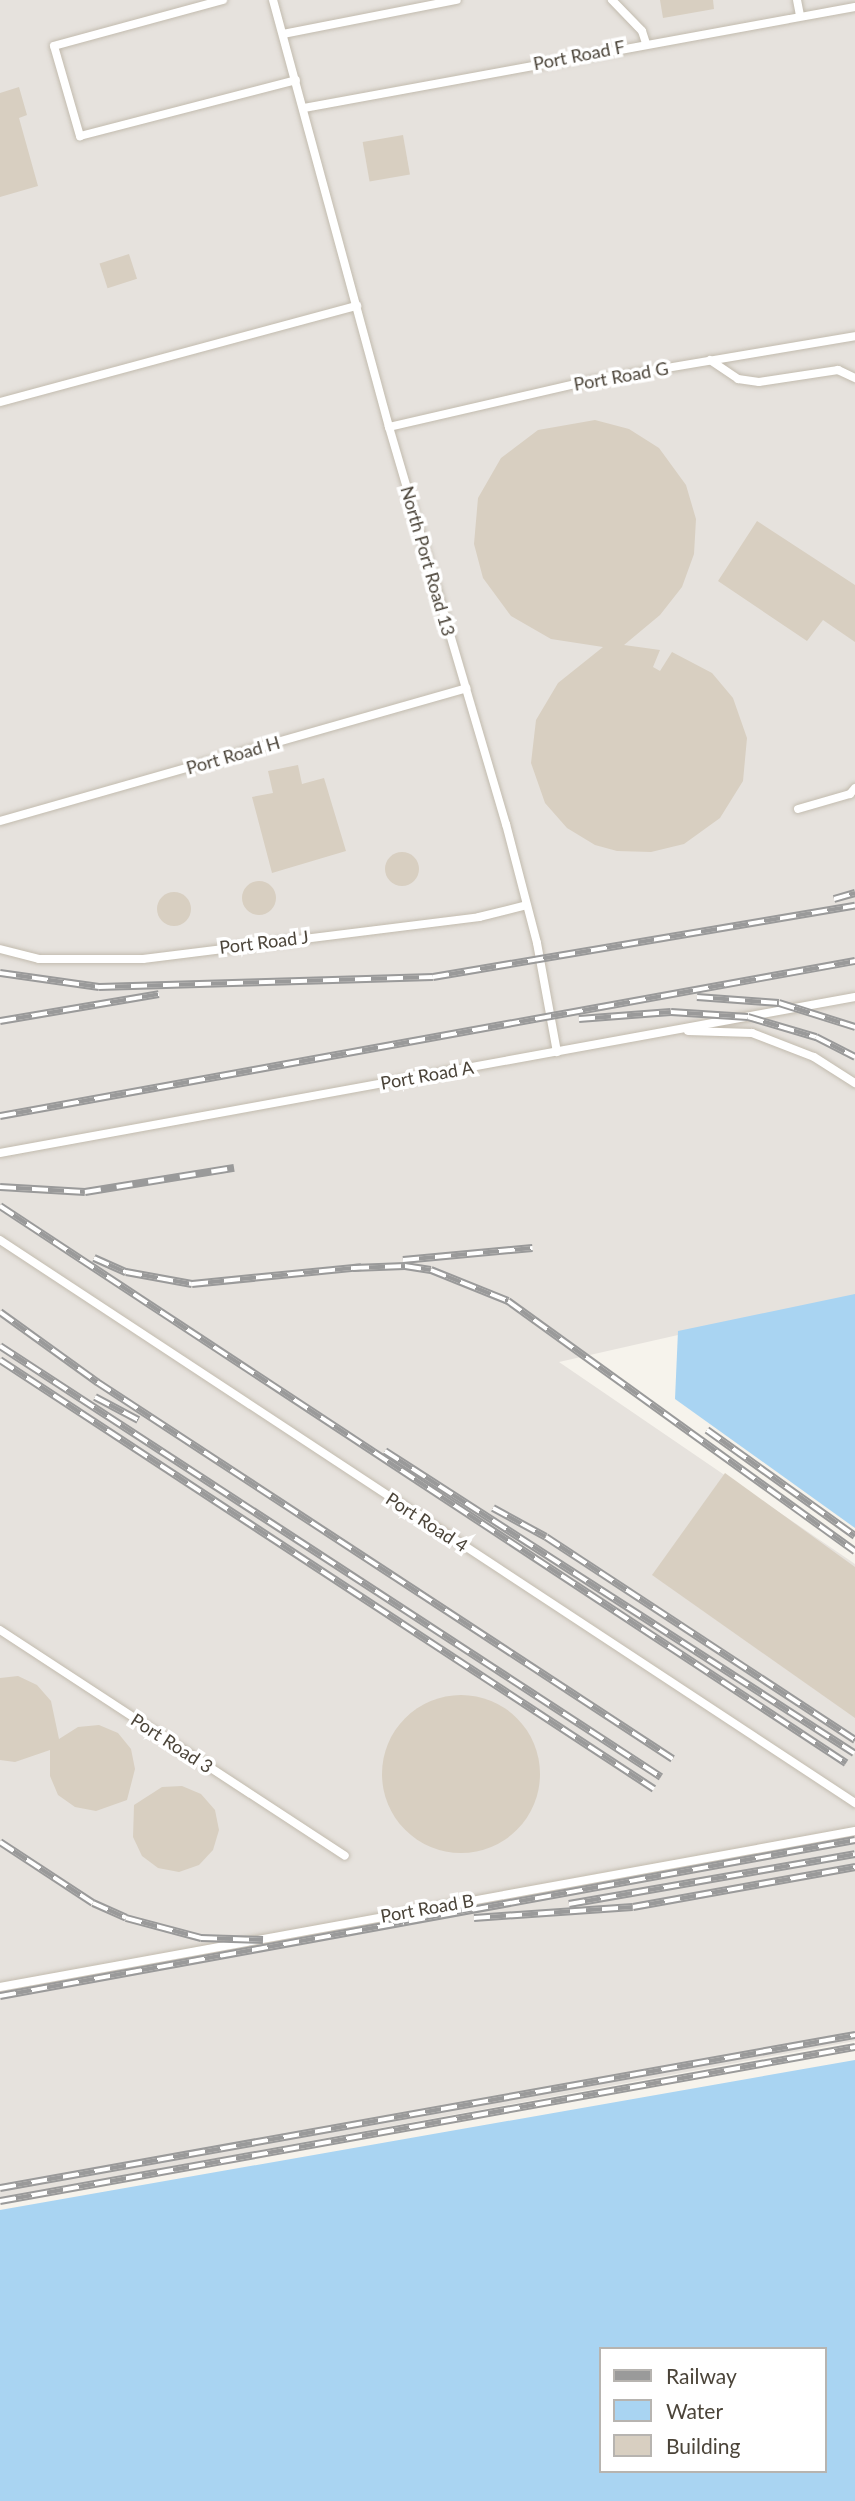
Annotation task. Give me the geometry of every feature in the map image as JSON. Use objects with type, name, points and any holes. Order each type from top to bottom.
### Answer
[{"type":"lane","points":[[223,0],[54,46],[80,136],[296,80]]},
{"type":"lane","name":"North Port Road 13","points":[[273,0],[389,427],[527,905],[556,1052]]},
{"type":"lane","points":[[283,34],[415,4],[457,0]]},
{"type":"lane","points":[[612,0],[642,31],[646,43]]},
{"type":"lane","points":[[797,0],[800,16]]},
{"type":"lane","name":"Port Road F","points":[[304,108],[646,43],[855,7]]},
{"type":"lane","points":[[0,402],[357,306]]},
{"type":"lane","name":"Port Road G","points":[[389,427],[584,382],[855,335]]},
{"type":"lane","points":[[710,360],[738,379],[759,382],[838,370],[855,378]]},
{"type":"lane","name":"Port Road H","points":[[0,821],[466,688]]},
{"type":"lane","points":[[798,809],[850,794],[855,788]]},
{"type":"lane","name":"Port Road J","points":[[0,949],[39,960],[143,959],[479,917],[527,905]]},
{"type":"lane","name":"Port Road A","points":[[0,1153],[855,998]]},
{"type":"lane","points":[[671,1031],[752,1033],[814,1057],[855,1083]]},
{"type":"lane","name":"Port Road 4","points":[[0,1240],[855,1803]]},
{"type":"lane","name":"Port Road 3","points":[[0,1630],[345,1856]]},
{"type":"lane","name":"Port Road B","points":[[0,1987],[855,1830]]},
{"type":"shaded area","points":[[0,0],[855,0],[855,1295],[559,1362],[855,1564],[855,2041],[0,2198]]},
{"type":"water","points":[[855,1294],[855,1528],[675,1399],[678,1331]]},
{"type":"water","points":[[855,2060],[855,2501],[0,2501],[0,2210]]},
{"type":"building","points":[[660,0],[713,0],[714,9],[663,18]]},
{"type":"building","points":[[19,87],[27,115],[19,118],[38,186],[0,197],[0,93]]},
{"type":"building","points":[[403,135],[410,174],[370,182],[363,142]]},
{"type":"building","points":[[129,254],[137,279],[108,288],[100,264]]},
{"type":"building","points":[[595,420],[629,429],[659,448],[686,485],[696,519],[694,554],[682,587],[660,615],[624,645],[660,650],[653,667],[660,671],[672,652],[712,673],[733,698],[747,738],[743,781],[720,818],[684,844],[651,852],[617,851],[595,845],[567,828],[545,803],[531,763],[536,720],[558,683],[603,647],[551,639],[511,616],[483,578],[474,544],[478,498],[501,458],[538,430]]},
{"type":"building","points":[[757,521],[855,585],[855,642],[823,620],[807,641],[718,581]]},
{"type":"building","points":[[298,765],[302,784],[324,778],[346,851],[272,873],[252,797],[273,793],[268,771]]},
{"type":"building","points":[[402,852],[414,857],[419,869],[414,881],[402,886],[390,881],[385,869],[390,857]]},
{"type":"building","points":[[259,881],[271,886],[276,898],[271,910],[259,915],[247,910],[242,898],[247,886]]},
{"type":"building","points":[[174,892],[186,897],[191,909],[186,921],[174,926],[162,921],[157,909],[162,897]]},
{"type":"building","points":[[725,1473],[855,1567],[855,1718],[652,1575]]},
{"type":"building","points":[[18,1676],[37,1685],[51,1701],[59,1739],[78,1727],[99,1725],[118,1733],[131,1749],[135,1769],[127,1800],[96,1811],[75,1807],[58,1795],[50,1776],[50,1750],[15,1762],[0,1760],[0,1678]]},
{"type":"building","points":[[461,1695],[491,1701],[517,1718],[534,1744],[540,1774],[534,1804],[517,1830],[491,1847],[461,1853],[431,1847],[405,1830],[388,1804],[382,1774],[388,1744],[405,1718],[431,1701]]},
{"type":"building","points":[[182,1786],[201,1794],[215,1810],[219,1830],[213,1850],[199,1865],[179,1872],[158,1868],[142,1856],[133,1837],[134,1805],[162,1787]]},
{"type":"railway","points":[[834,899],[855,893]]},
{"type":"railway","points":[[0,973],[99,987],[433,977],[855,906]]},
{"type":"railway","points":[[0,1116],[855,961]]},
{"type":"railway","points":[[0,1021],[159,994]]},
{"type":"railway","points":[[697,997],[779,1003],[855,1027]]},
{"type":"railway","points":[[579,1019],[671,1012],[748,1017],[816,1037],[855,1057]]},
{"type":"railway","points":[[0,1187],[85,1192],[234,1168]]},
{"type":"railway","points":[[0,1206],[846,1763]]},
{"type":"railway","points":[[403,1260],[532,1248]]},
{"type":"railway","points":[[94,1258],[126,1272],[192,1284],[361,1267]]},
{"type":"railway","points":[[353,1268],[405,1266],[431,1270],[508,1301],[855,1551]]},
{"type":"railway","points":[[0,1312],[97,1382],[673,1759]]},
{"type":"railway","points":[[0,1346],[661,1777]]},
{"type":"railway","points":[[0,1360],[654,1789]]},
{"type":"railway","points":[[95,1397],[138,1420]]},
{"type":"railway","points":[[707,1430],[855,1536]]},
{"type":"railway","points":[[385,1451],[854,1753]]},
{"type":"railway","points":[[493,1508],[546,1537],[855,1740]]},
{"type":"railway","points":[[0,1996],[855,1840]]},
{"type":"railway","points":[[0,1842],[93,1903],[126,1918],[201,1938],[263,1940]]},
{"type":"railway","points":[[569,1904],[855,1854]]},
{"type":"railway","points":[[474,1918],[633,1907],[855,1867]]},
{"type":"railway","points":[[0,2188],[855,2035]]},
{"type":"railway","points":[[0,2201],[855,2047]]}]
